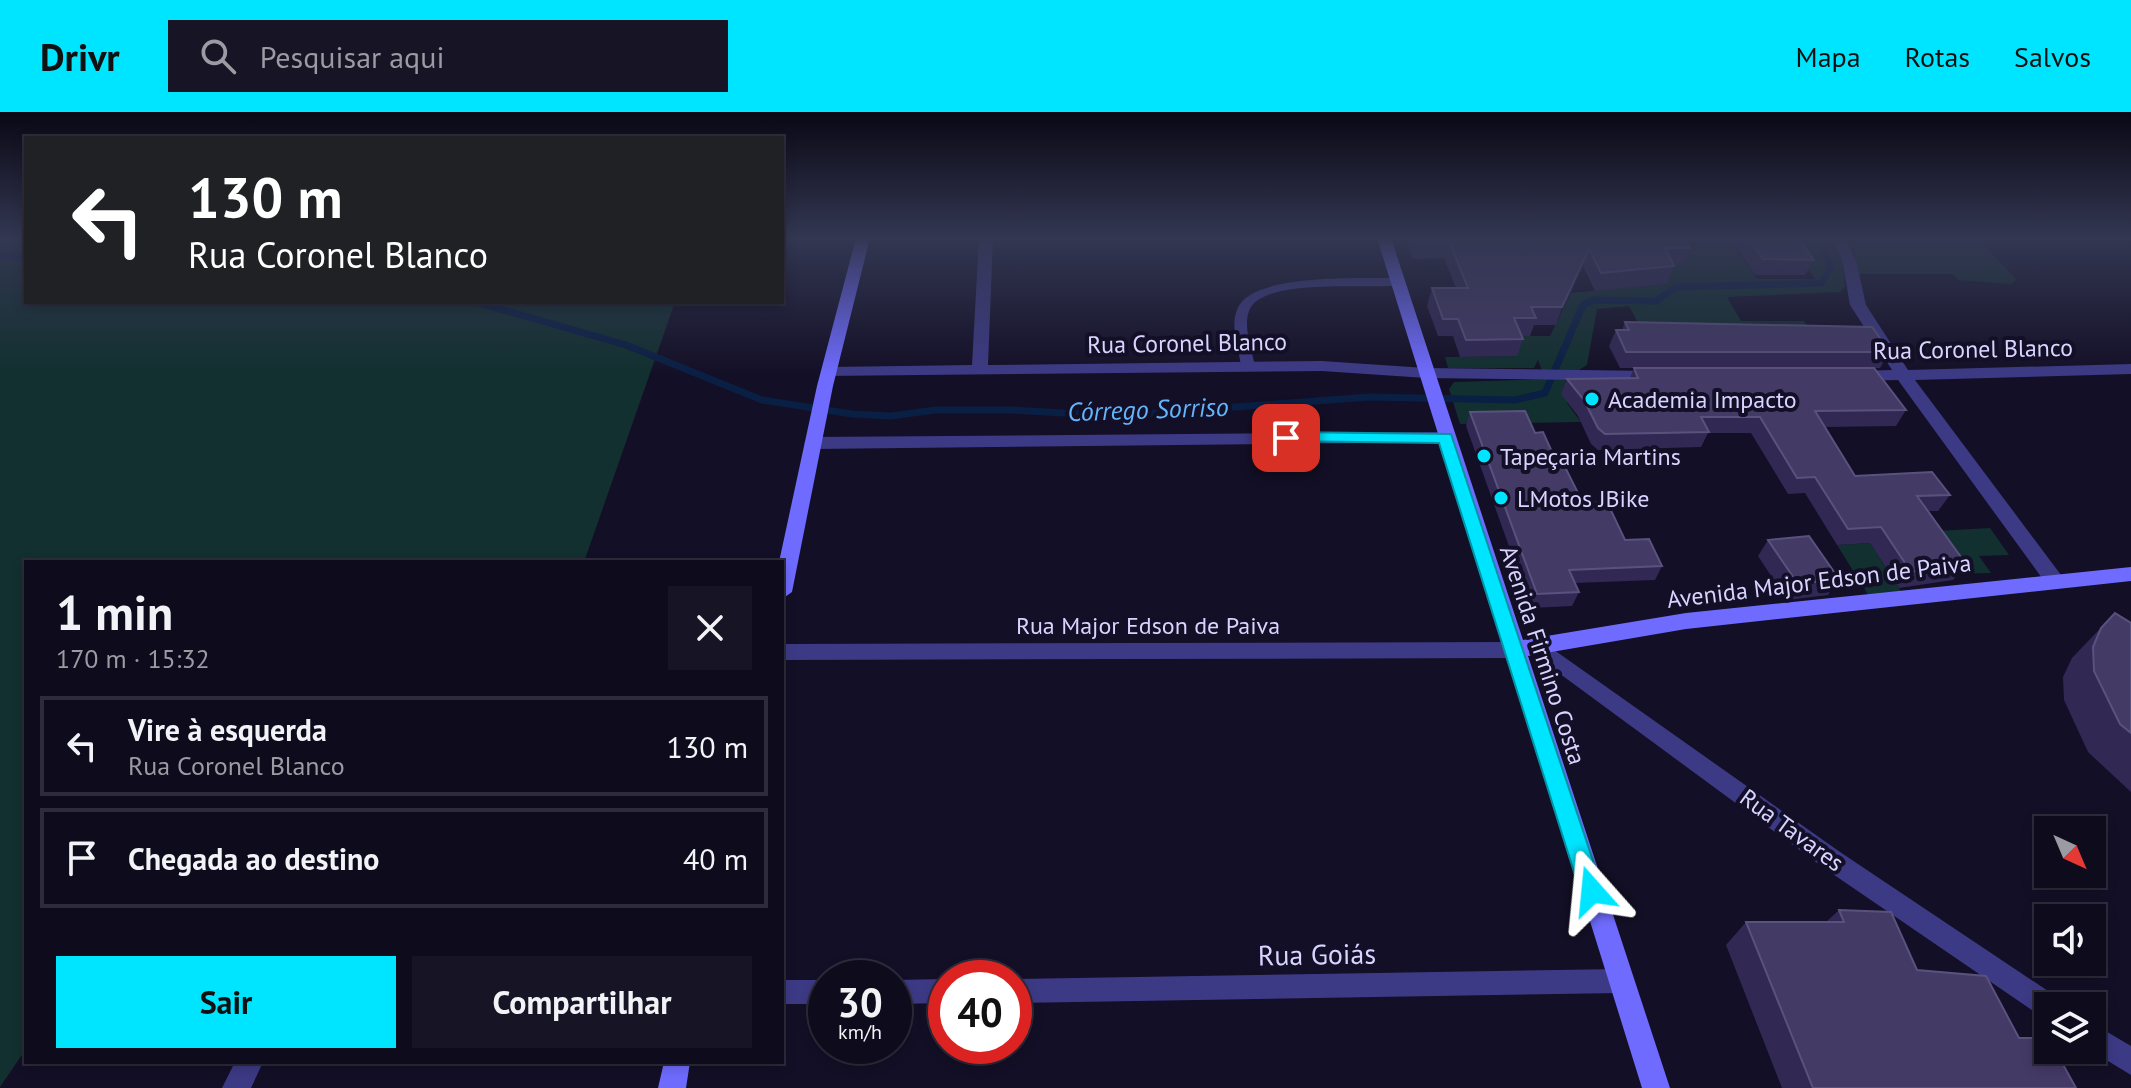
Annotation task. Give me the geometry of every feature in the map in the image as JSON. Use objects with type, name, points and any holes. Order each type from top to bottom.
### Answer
[{"type":"street","points":[[784,582],[827,379],[851,284]]},
{"type":"street","points":[[980,370],[984,284]]},
{"type":"street","name":"Avenida Firmino Costa","points":[[1398,284],[1442,428],[1656,1088]]},
{"type":"street","points":[[1854,284],[1858,305],[1904,376],[2054,580]]},
{"type":"street","name":"Rua Coronel Blanco","points":[[827,379],[980,370],[1248,366],[1322,366],[1427,377],[1669,376]]},
{"type":"street","name":"Rua Coronel Blanco","points":[[1842,376],[2131,369]]},
{"type":"street","points":[[813,443],[1442,428]]},
{"type":"street","name":"Avenida Major Edson de Paiva","points":[[1514,650],[1686,621],[2131,574]]},
{"type":"street","name":"Rua Tavares","points":[[1540,648],[1832,860],[2034,997]]},
{"type":"street","name":"Rua Major Edson de Paiva","points":[[784,652],[1514,650]]},
{"type":"street","name":"Rua Goiás","points":[[1032,991],[1621,981]]},
{"type":"street","points":[[784,992],[808,992]]},
{"type":"street","points":[[2106,1045],[2131,1062]]},
{"type":"street","points":[[236,1088],[249,1064]]},
{"type":"street","points":[[672,1088],[677,1064]]},
{"type":"lane","points":[[1248,366],[1241,318],[1245,305],[1253,297],[1288,287],[1364,284]]},
{"type":"green space","points":[[0,284],[24,284],[24,304],[674,304],[585,560],[24,560],[24,1052],[0,1087]]},
{"type":"green space","points":[[1666,284],[1845,284],[1840,292],[1727,297],[1741,321],[1804,321],[1837,369],[1808,369],[1791,342],[1649,344],[1629,306],[1597,309],[1587,365],[1577,371],[1567,403],[1581,422],[1460,424],[1449,389],[1454,382],[1545,379],[1538,360],[1534,368],[1448,368],[1445,357],[1517,356],[1509,336],[1550,336],[1571,293]]},
{"type":"green space","points":[[1990,528],[2009,555],[1979,556],[1991,573],[1949,574],[1919,532]]},
{"type":"green space","points":[[1870,543],[1902,593],[1869,596],[1837,545]]},
{"type":"building","points":[[1466,284],[1573,284],[1562,307],[1531,307],[1536,318],[1514,318],[1523,339],[1466,340],[1458,319],[1443,319],[1432,288],[1468,288]]},
{"type":"building","points":[[1625,322],[1872,327],[1890,352],[1626,352],[1616,330],[1629,330]]},
{"type":"building","points":[[1634,368],[1874,368],[1906,410],[1815,411],[1855,476],[1932,472],[1950,495],[1917,496],[1966,564],[1911,572],[1881,527],[1848,529],[1815,477],[1797,478],[1760,417],[1701,417],[1709,432],[1605,434],[1567,379],[1638,378]]},
{"type":"building","points":[[1525,411],[1535,433],[1543,432],[1558,465],[1564,465],[1583,503],[1607,502],[1625,540],[1649,539],[1662,566],[1569,570],[1579,592],[1537,594],[1470,412]]},
{"type":"building","points":[[1809,536],[1839,579],[1798,584],[1768,540]]},
{"type":"building","points":[[2115,613],[2131,623],[2131,733],[2120,724],[2094,671],[2093,647],[2101,628]]},
{"type":"building","points":[[1839,910],[1891,912],[1917,970],[1986,976],[2019,1038],[2034,1038],[2034,1064],[2063,1064],[2076,1088],[1813,1088],[1746,922],[1844,922]]},
{"type":"waterway","name":"Córrego Sorriso","points":[[483,304],[626,345],[762,400],[852,414],[891,416],[935,410],[1012,410],[1115,416],[1369,397],[1515,400],[1545,393],[1583,305],[1593,300],[1656,301],[1676,287],[1801,284]]},
{"type":"place","name":"Academia Impacto","points":[[1592,399]]},
{"type":"place","name":"Tapeçaria Martins","points":[[1484,456]]},
{"type":"place","name":"LMotos JBike","points":[[1501,498]]},
{"type":"route","points":[[1286,438],[1445,438],[1592,891]]}]
